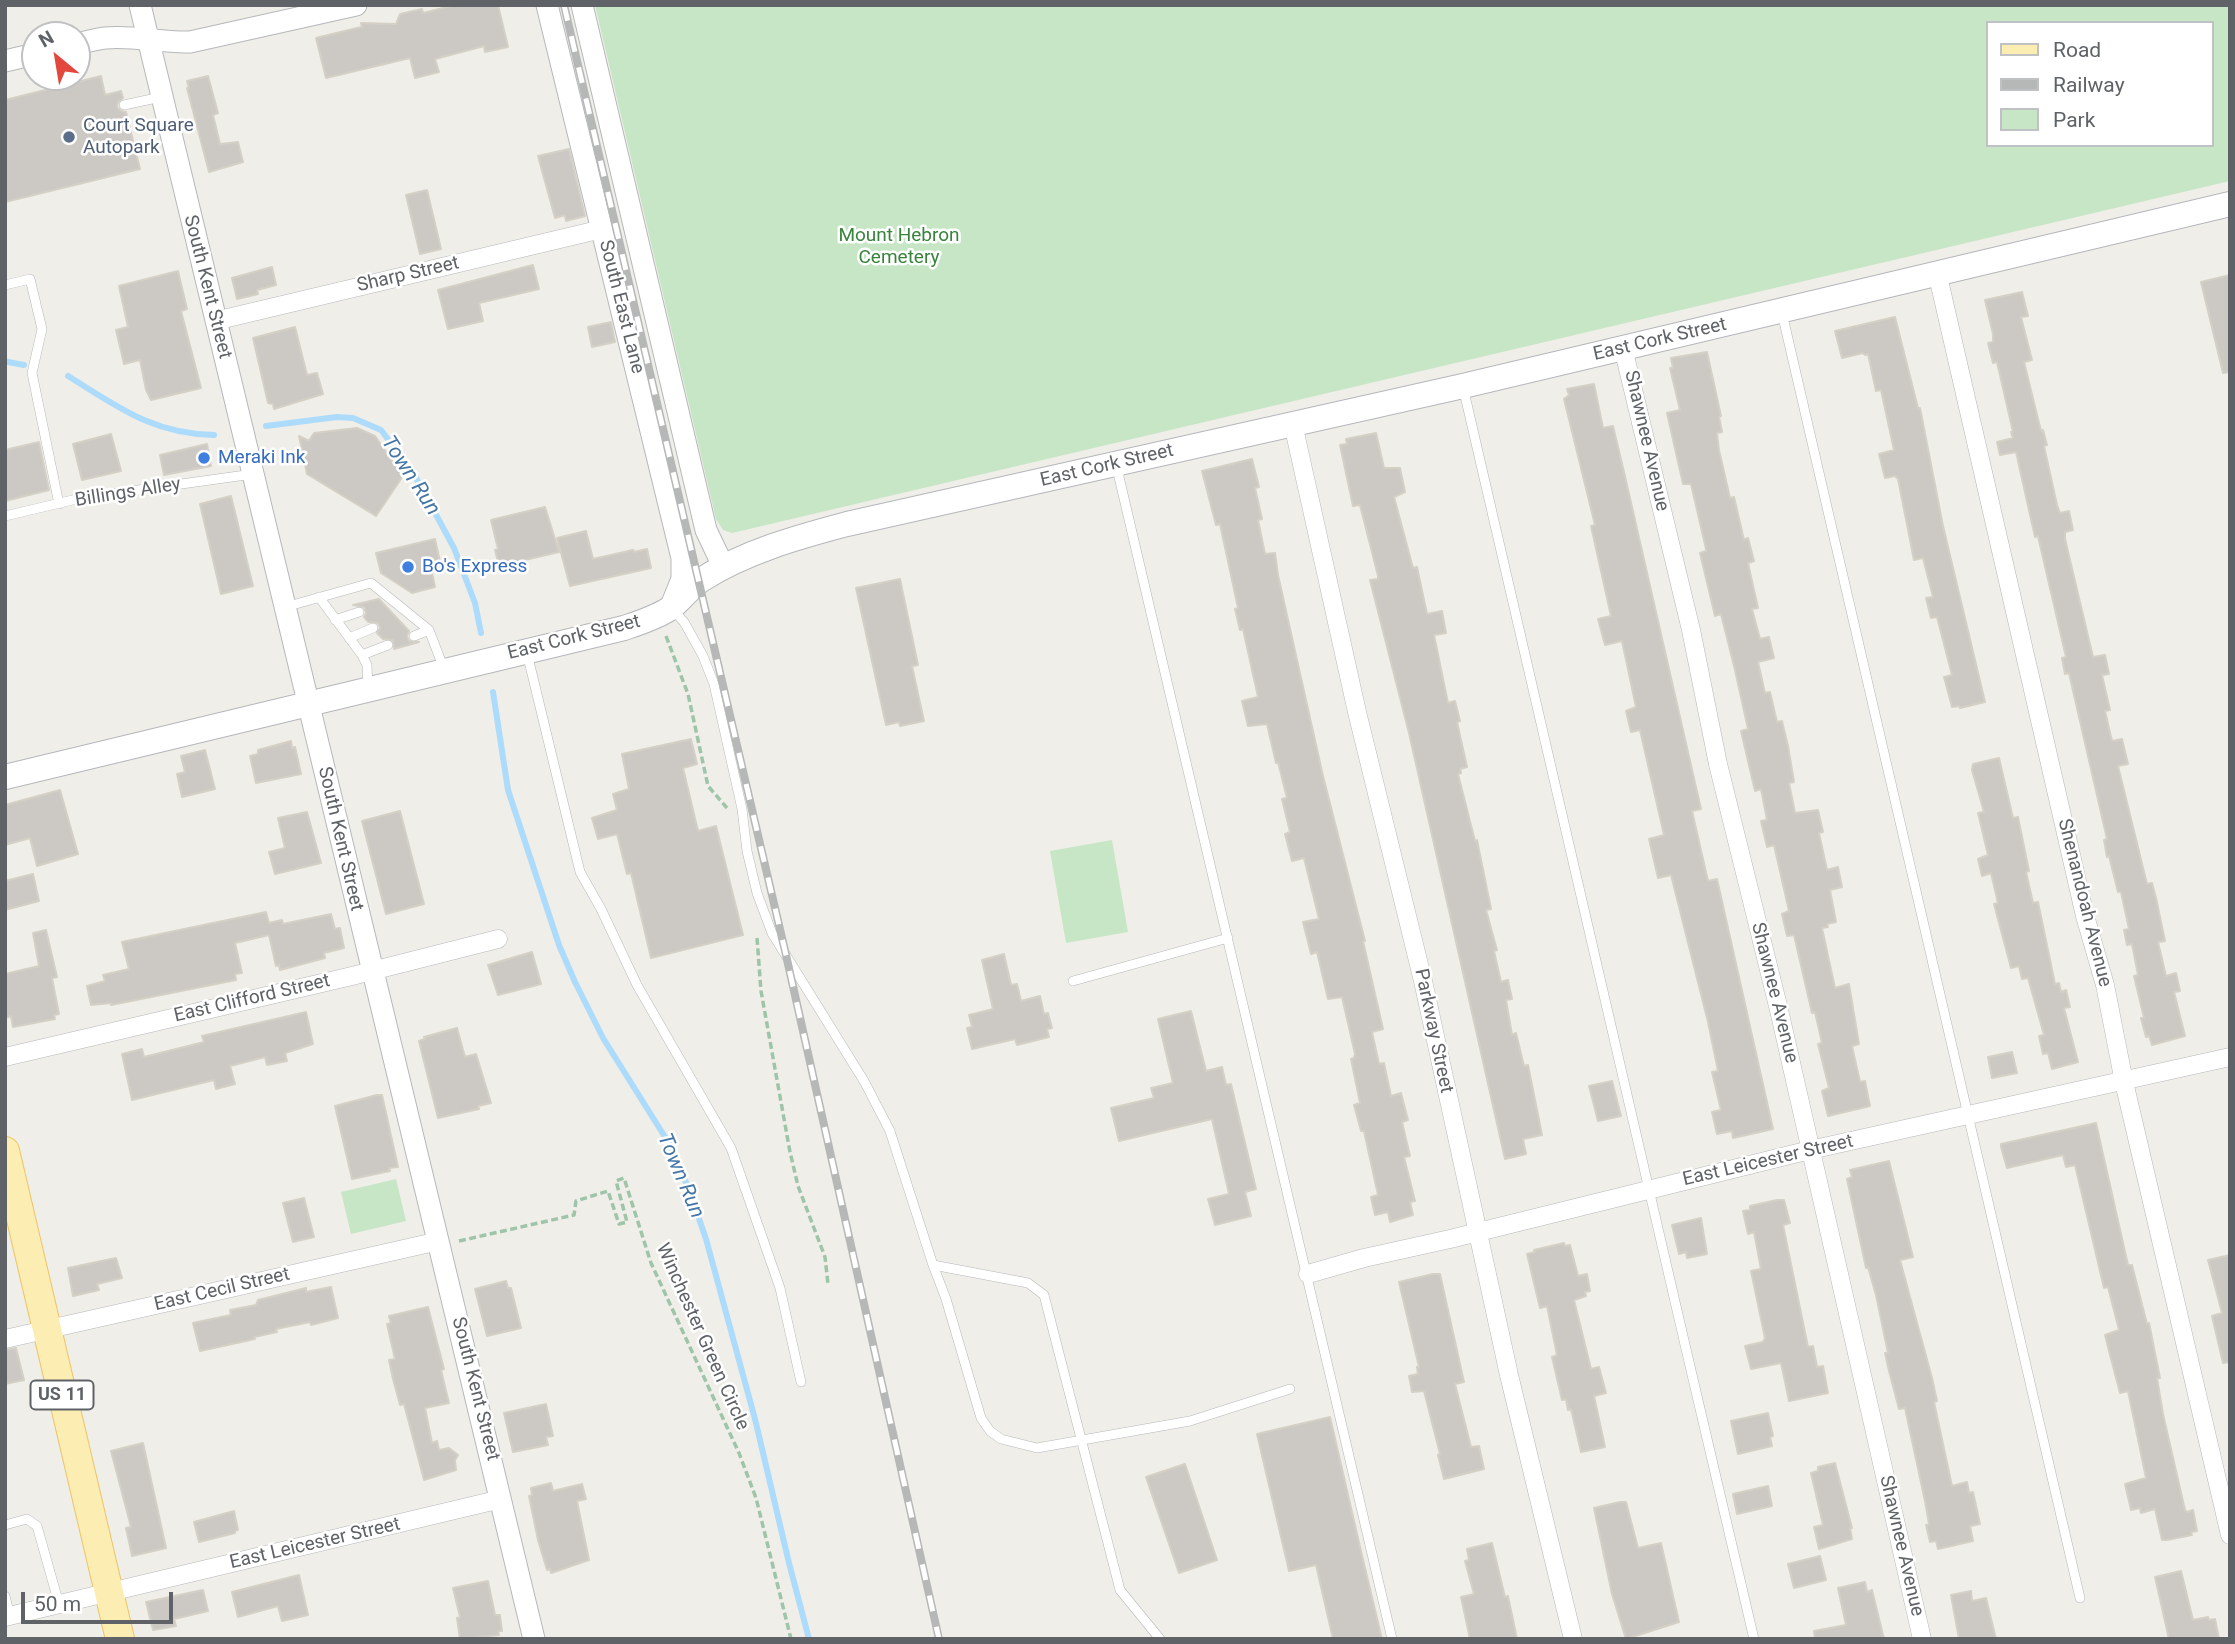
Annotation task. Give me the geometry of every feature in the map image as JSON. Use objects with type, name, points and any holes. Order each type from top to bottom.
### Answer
[{"type":"main road","name":"East Cork Street","points":[[5,777],[624,628],[662,613],[700,581],[724,568],[776,545],[820,531],[1463,386],[2230,204]]},
{"type":"main road","name":"US 11","points":[[5,1151],[120,1639]]},
{"type":"street","name":"South Kent Street","points":[[140,5],[371,971],[448,1241],[501,1499],[534,1639]]},
{"type":"street","points":[[91,41],[105,38],[148,38],[167,42],[190,41],[356,5]]},
{"type":"street","name":"South East Lane","points":[[547,5],[682,558],[682,579],[662,613]]},
{"type":"street","name":"South East Lane","points":[[582,5],[706,530],[724,568]]},
{"type":"street","name":"Sharp Street","points":[[215,321],[602,229]]},
{"type":"street","name":"Shenandoah Avenue","points":[[1937,272],[2085,915],[2105,985],[2124,1082],[2230,1535]]},
{"type":"street","name":"Shawnee Avenue","points":[[1623,348],[1691,630],[1718,764],[1779,1010],[1922,1639]]},
{"type":"street","name":"Parkway Street","points":[[1293,424],[1357,712],[1423,981],[1477,1233],[1573,1639]]},
{"type":"street","name":"East Clifford Street","points":[[5,1057],[498,939]]},
{"type":"street","name":"East Leicester Street","points":[[1308,1274],[1364,1258],[1477,1233],[1810,1150],[2230,1057]]},
{"type":"street","name":"East Cecil Street","points":[[5,1339],[448,1241]]},
{"type":"street","name":"East Leicester Street","points":[[8,1616],[501,1499]]},
{"type":"lane","points":[[124,106],[161,97]]},
{"type":"lane","points":[[5,285],[30,279],[42,329],[32,373],[59,504]]},
{"type":"lane","points":[[1782,311],[2080,1598]]},
{"type":"lane","points":[[1463,386],[1611,1033],[1651,1189],[1754,1639]]},
{"type":"lane","points":[[1121,463],[1119,477],[1392,1639]]},
{"type":"lane","name":"Billings Alley","points":[[5,516],[81,498],[253,474]]},
{"type":"lane","points":[[285,607],[371,583],[390,602],[410,613],[429,630],[444,671]]},
{"type":"lane","points":[[319,597],[362,655],[367,665],[368,688]]},
{"type":"lane","points":[[335,620],[359,612]]},
{"type":"lane","points":[[398,618],[410,613]]},
{"type":"lane","points":[[662,613],[684,622],[703,656],[714,684],[742,809],[747,851],[757,893],[772,933],[864,1081],[890,1131],[950,1312],[981,1419],[990,1431],[1001,1439],[1037,1448],[1081,1442],[1189,1421],[1290,1389]]},
{"type":"lane","points":[[349,638],[373,628]]},
{"type":"lane","points":[[414,636],[429,630]]},
{"type":"lane","points":[[362,655],[388,645]]},
{"type":"lane","points":[[526,651],[580,872],[633,976],[731,1149],[767,1244],[802,1382]]},
{"type":"lane","points":[[1073,981],[1228,938]]},
{"type":"lane","points":[[933,1265],[1028,1283],[1044,1295],[1120,1590],[1160,1639]]},
{"type":"lane","points":[[5,1525],[27,1519],[37,1526],[59,1604]]},
{"type":"lane","points":[[5,1596],[8,1616]]},
{"type":"path","points":[[662,613],[667,638],[688,694],[708,786],[729,811]]},
{"type":"path","points":[[754,926],[761,991],[790,1152],[808,1216],[825,1257],[828,1284]]},
{"type":"path","name":"Winchester Green Circle","points":[[448,1241],[574,1215],[576,1201],[608,1191],[619,1224],[627,1222],[615,1181],[624,1178],[651,1263],[740,1453],[756,1498],[791,1639]]},
{"type":"green space","name":"Mount Hebron Cemetery","points":[[595,5],[2230,5],[2230,181],[732,533],[723,530],[716,519]]},
{"type":"green space","points":[[1112,840],[1128,932],[1066,943],[1050,851]]},
{"type":"green space","points":[[396,1179],[406,1221],[351,1234],[341,1192]]},
{"type":"building","points":[[455,5],[498,5],[508,47],[485,52],[484,46],[435,59],[439,72],[415,78],[410,58],[326,78],[316,38],[362,27],[361,23],[396,24],[400,14],[422,9],[423,13]]},
{"type":"building","name":"Court Square Autopark","points":[[101,76],[105,95],[121,91],[123,98],[117,107],[126,112],[140,169],[5,202],[5,100],[41,91],[91,91],[91,78]]},
{"type":"building","points":[[208,76],[218,113],[213,115],[220,144],[238,142],[243,162],[209,172],[187,88],[187,81]]},
{"type":"building","points":[[569,149],[585,216],[566,221],[565,215],[555,218],[538,156]]},
{"type":"building","points":[[427,190],[441,249],[420,254],[406,195]]},
{"type":"building","points":[[533,265],[539,289],[479,303],[483,321],[448,329],[438,290]]},
{"type":"building","points":[[272,267],[276,285],[257,290],[258,294],[237,299],[232,278]]},
{"type":"building","points":[[178,271],[187,309],[181,311],[201,388],[151,400],[146,390],[140,360],[124,364],[116,330],[128,327],[119,286]]},
{"type":"building","points":[[2230,275],[2230,372],[2223,373],[2201,282]]},
{"type":"building","points":[[2022,292],[2028,316],[2021,317],[2032,360],[2024,362],[2047,445],[2044,446],[2057,505],[2060,513],[2069,511],[2073,530],[2065,532],[2065,539],[2093,657],[2105,655],[2109,674],[2102,675],[2110,710],[2105,711],[2112,741],[2122,739],[2128,764],[2118,766],[2147,884],[2152,883],[2156,898],[2165,941],[2158,942],[2166,976],[2176,973],[2180,991],[2174,992],[2185,1036],[2152,1045],[2149,1036],[2146,1037],[2141,1018],[2144,1018],[2134,976],[2138,975],[2132,944],[2127,945],[2124,930],[2129,929],[2121,892],[2118,892],[2109,856],[2107,857],[2104,840],[2107,839],[2069,673],[2065,674],[2062,658],[2066,657],[2038,536],[2035,537],[2016,452],[2000,455],[1997,442],[2013,438],[2013,432],[1997,362],[1993,363],[1988,343],[1993,342],[1993,334],[1985,300]]},
{"type":"building","points":[[1895,317],[1920,408],[1943,526],[1985,702],[1960,708],[1952,707],[1944,677],[1952,675],[1937,617],[1931,618],[1926,598],[1933,597],[1923,558],[1914,560],[1898,479],[1895,476],[1885,478],[1879,454],[1894,450],[1881,390],[1876,391],[1868,354],[1842,358],[1835,331]]},
{"type":"building","points":[[611,322],[615,342],[592,347],[588,327]]},
{"type":"building","points":[[295,327],[307,375],[317,373],[323,394],[274,409],[273,404],[268,403],[253,338]]},
{"type":"building","points":[[1707,352],[1721,416],[1722,432],[1717,433],[1719,450],[1730,498],[1734,497],[1744,540],[1748,538],[1754,561],[1748,563],[1758,608],[1752,609],[1760,639],[1769,637],[1774,658],[1758,662],[1765,693],[1770,692],[1777,722],[1782,721],[1794,782],[1789,783],[1795,813],[1818,810],[1823,832],[1819,833],[1827,870],[1838,867],[1842,887],[1830,890],[1836,922],[1822,928],[1835,988],[1849,984],[1859,1044],[1852,1046],[1860,1082],[1865,1081],[1870,1106],[1828,1116],[1822,1091],[1829,1088],[1818,1044],[1822,1043],[1815,1012],[1812,1013],[1794,935],[1787,936],[1782,914],[1789,911],[1774,845],[1767,847],[1761,821],[1767,820],[1761,789],[1755,791],[1741,731],[1748,729],[1735,670],[1721,614],[1715,616],[1700,553],[1706,549],[1691,484],[1683,484],[1667,413],[1680,410],[1670,368],[1673,368],[1671,358]]},
{"type":"building","points":[[1594,384],[1603,428],[1613,426],[1701,809],[1692,811],[1708,881],[1717,879],[1773,1129],[1733,1138],[1732,1131],[1717,1134],[1712,1112],[1721,1110],[1712,1072],[1718,1071],[1708,1022],[1671,875],[1658,878],[1649,839],[1664,835],[1640,730],[1631,732],[1626,711],[1636,707],[1622,641],[1605,645],[1598,619],[1611,616],[1591,526],[1595,525],[1564,399],[1569,395],[1567,389]]},
{"type":"building","points":[[357,428],[375,436],[403,476],[376,516],[307,474],[299,436],[309,441],[314,433]]},
{"type":"building","points":[[1376,433],[1384,468],[1400,468],[1405,492],[1394,497],[1413,568],[1417,567],[1427,614],[1442,611],[1446,633],[1434,635],[1448,703],[1455,701],[1460,721],[1457,722],[1467,767],[1460,769],[1461,773],[1458,774],[1475,841],[1477,840],[1491,909],[1486,910],[1497,950],[1494,951],[1501,982],[1508,980],[1512,999],[1506,1000],[1512,1035],[1516,1033],[1524,1066],[1528,1065],[1542,1135],[1523,1139],[1526,1154],[1505,1159],[1409,733],[1370,580],[1378,579],[1378,576],[1360,505],[1353,506],[1340,445],[1347,444],[1346,439]]},
{"type":"building","points":[[111,434],[121,471],[82,480],[73,444]]},
{"type":"building","points":[[39,442],[49,490],[5,501],[5,450]]},
{"type":"building","points":[[207,444],[211,466],[164,475],[160,455]]},
{"type":"building","points":[[1252,459],[1259,487],[1255,488],[1262,519],[1258,520],[1265,554],[1275,553],[1323,776],[1365,941],[1383,1029],[1372,1032],[1379,1064],[1384,1063],[1391,1096],[1401,1093],[1408,1120],[1402,1122],[1410,1156],[1404,1157],[1415,1201],[1410,1202],[1413,1215],[1390,1222],[1388,1212],[1375,1215],[1371,1197],[1378,1195],[1364,1131],[1361,1131],[1354,1105],[1360,1103],[1351,1059],[1355,1054],[1342,997],[1328,999],[1317,952],[1311,954],[1303,922],[1319,919],[1304,858],[1292,861],[1285,834],[1290,832],[1282,799],[1287,798],[1278,762],[1276,763],[1267,724],[1248,726],[1242,701],[1258,697],[1243,629],[1240,630],[1235,609],[1238,608],[1220,524],[1216,525],[1202,471]]},
{"type":"building","points":[[231,496],[253,586],[221,594],[200,504]]},
{"type":"building","points":[[545,507],[559,552],[499,566],[491,520]]},
{"type":"building","points":[[586,531],[593,559],[647,549],[651,568],[570,586],[557,538]]},
{"type":"building","name":"Bo's Express","points":[[435,539],[441,566],[431,568],[435,587],[412,593],[381,573],[376,553]]},
{"type":"building","points":[[900,579],[918,665],[912,666],[924,721],[900,726],[899,722],[886,725],[856,588]]},
{"type":"building","points":[[379,599],[409,631],[409,641],[419,642],[394,649],[393,640],[383,639],[377,633],[380,628],[378,623],[368,622],[364,617],[364,607],[353,605]]},
{"type":"building","points":[[691,739],[697,764],[683,768],[698,831],[716,826],[743,935],[651,958],[631,873],[627,874],[617,834],[598,839],[592,818],[617,810],[613,794],[629,789],[622,754]]},
{"type":"building","points":[[291,741],[301,774],[256,783],[250,756],[258,754],[258,750]]},
{"type":"building","points":[[205,750],[215,789],[182,797],[177,774],[185,772],[181,756]]},
{"type":"building","points":[[1999,758],[2013,818],[2018,817],[2029,871],[2026,872],[2033,903],[2038,902],[2055,984],[2059,983],[2061,992],[2066,990],[2070,1007],[2064,1008],[2078,1062],[2052,1069],[2048,1053],[2043,1054],[2039,1036],[2044,1035],[2028,978],[2022,979],[2019,966],[2011,968],[1994,904],[1998,903],[1991,873],[1982,876],[1978,859],[1988,855],[1978,813],[1984,812],[1972,770],[1973,764]]},
{"type":"building","points":[[60,790],[78,854],[37,866],[30,838],[5,845],[5,805]]},
{"type":"building","points":[[400,811],[424,904],[386,914],[362,821]]},
{"type":"building","points":[[307,812],[321,863],[275,874],[269,852],[285,848],[278,818]]},
{"type":"building","points":[[33,874],[39,901],[5,910],[5,881]]},
{"type":"building","points":[[266,912],[269,923],[282,920],[283,924],[331,914],[335,929],[340,928],[344,948],[324,953],[325,958],[280,970],[279,965],[276,966],[269,935],[235,943],[242,973],[235,974],[236,980],[111,1005],[91,1005],[87,986],[105,981],[103,975],[129,969],[122,942]]},
{"type":"building","points":[[46,930],[57,977],[52,978],[59,1014],[54,1015],[55,1019],[13,1027],[11,1016],[5,1018],[5,974],[39,966],[33,933]]},
{"type":"building","points":[[532,952],[541,984],[498,995],[488,965]]},
{"type":"building","points":[[1004,954],[1011,985],[1017,984],[1021,1001],[1040,996],[1044,1014],[1048,1013],[1052,1028],[1047,1029],[1049,1037],[1017,1045],[1015,1039],[972,1049],[967,1028],[972,1027],[969,1015],[993,1009],[982,960]]},
{"type":"building","points":[[1191,1011],[1206,1071],[1222,1067],[1226,1085],[1231,1084],[1256,1189],[1245,1192],[1251,1216],[1215,1225],[1208,1199],[1229,1194],[1212,1119],[1119,1141],[1111,1108],[1154,1098],[1151,1088],[1173,1083],[1158,1019]]},
{"type":"building","points":[[306,1012],[313,1044],[285,1053],[287,1061],[267,1065],[265,1057],[230,1066],[235,1084],[216,1089],[214,1080],[132,1100],[122,1054],[142,1049],[144,1057],[204,1042],[202,1036]]},
{"type":"building","points":[[457,1028],[465,1057],[476,1054],[491,1103],[478,1106],[479,1109],[438,1118],[419,1041],[425,1039],[424,1037]]},
{"type":"building","points":[[2012,1052],[2017,1073],[1992,1078],[1988,1057]]},
{"type":"building","points":[[1612,1081],[1621,1116],[1598,1121],[1589,1086]]},
{"type":"building","points":[[382,1095],[398,1167],[352,1179],[335,1106]]},
{"type":"building","points":[[2096,1123],[2128,1265],[2132,1265],[2147,1324],[2149,1323],[2160,1378],[2157,1378],[2163,1414],[2185,1510],[2193,1510],[2197,1531],[2191,1532],[2192,1535],[2162,1540],[2155,1509],[2141,1513],[2140,1508],[2131,1510],[2125,1484],[2146,1478],[2128,1391],[2120,1393],[2105,1335],[2119,1330],[2108,1287],[2104,1288],[2075,1165],[2066,1167],[2063,1155],[2007,1168],[2001,1147],[2001,1144]]},
{"type":"building","points":[[1889,1161],[1913,1257],[1900,1260],[1932,1378],[1937,1401],[1934,1402],[1952,1486],[1967,1482],[1969,1493],[1973,1492],[1980,1524],[1970,1526],[1973,1541],[1938,1549],[1936,1541],[1930,1542],[1925,1501],[1905,1408],[1899,1409],[1889,1371],[1876,1295],[1868,1267],[1866,1268],[1847,1179],[1852,1177],[1850,1170]]},
{"type":"building","points":[[304,1198],[314,1237],[293,1242],[283,1203]]},
{"type":"building","points":[[1784,1200],[1790,1223],[1783,1225],[1808,1347],[1813,1346],[1817,1367],[1823,1366],[1828,1393],[1789,1401],[1781,1363],[1751,1369],[1745,1346],[1763,1342],[1765,1338],[1751,1271],[1761,1269],[1754,1232],[1748,1234],[1743,1211],[1750,1210],[1750,1206]]},
{"type":"building","points":[[1701,1218],[1707,1254],[1687,1258],[1686,1252],[1679,1254],[1672,1225]]},
{"type":"building","points":[[1564,1243],[1565,1246],[1570,1245],[1578,1276],[1587,1274],[1590,1291],[1585,1292],[1586,1296],[1574,1300],[1591,1369],[1599,1367],[1606,1393],[1594,1396],[1605,1447],[1581,1452],[1571,1409],[1568,1410],[1566,1399],[1562,1400],[1552,1357],[1557,1355],[1547,1306],[1540,1308],[1527,1254]]},
{"type":"building","points":[[2230,1255],[2230,1362],[2223,1363],[2212,1316],[2222,1313],[2208,1260]]},
{"type":"building","points":[[116,1258],[122,1278],[97,1284],[99,1290],[73,1296],[68,1268]]},
{"type":"building","points":[[1440,1274],[1464,1382],[1455,1384],[1471,1447],[1479,1446],[1484,1469],[1444,1479],[1424,1391],[1412,1392],[1409,1376],[1418,1374],[1419,1367],[1399,1282]]},
{"type":"building","points":[[506,1281],[508,1288],[511,1288],[521,1328],[487,1336],[475,1289]]},
{"type":"building","points":[[331,1287],[338,1318],[311,1325],[310,1322],[276,1329],[277,1332],[254,1337],[255,1339],[200,1351],[193,1323],[231,1315],[230,1310],[256,1305],[258,1300],[306,1288],[306,1292]]},
{"type":"building","points":[[428,1307],[444,1369],[441,1370],[449,1403],[425,1408],[432,1443],[437,1441],[439,1450],[449,1448],[458,1455],[455,1460],[456,1470],[424,1480],[404,1404],[400,1405],[393,1379],[389,1360],[395,1359],[387,1324],[391,1323],[389,1316]]},
{"type":"building","points":[[16,1348],[24,1380],[5,1384],[5,1350]]},
{"type":"building","points":[[546,1404],[553,1436],[546,1437],[548,1445],[513,1452],[504,1413]]},
{"type":"building","points":[[1768,1413],[1773,1436],[1770,1437],[1772,1446],[1738,1454],[1731,1421]]},
{"type":"building","points":[[1330,1417],[1382,1639],[1333,1639],[1316,1565],[1289,1571],[1257,1434]]},
{"type":"building","points":[[143,1443],[166,1548],[132,1556],[126,1528],[131,1527],[111,1451]]},
{"type":"building","points":[[1835,1463],[1852,1528],[1852,1539],[1819,1549],[1814,1527],[1823,1525],[1811,1473],[1818,1471],[1818,1467]]},
{"type":"building","points":[[1185,1464],[1217,1560],[1179,1573],[1146,1477]]},
{"type":"building","points":[[551,1483],[553,1491],[582,1484],[586,1499],[577,1501],[589,1560],[551,1573],[550,1569],[547,1570],[538,1540],[529,1496],[532,1495],[531,1488]]},
{"type":"building","points":[[1768,1486],[1772,1506],[1737,1514],[1733,1494]]},
{"type":"building","points":[[1626,1502],[1638,1548],[1661,1543],[1679,1622],[1626,1639],[1612,1594],[1594,1508]]},
{"type":"building","points":[[234,1511],[238,1530],[235,1533],[199,1542],[194,1522]]},
{"type":"building","points":[[1492,1543],[1505,1597],[1508,1596],[1517,1639],[1470,1639],[1461,1597],[1474,1594],[1465,1561],[1469,1560],[1467,1549]]},
{"type":"building","points":[[1820,1556],[1826,1580],[1794,1588],[1788,1564]]},
{"type":"building","points":[[2181,1571],[2193,1620],[2208,1617],[2209,1620],[2215,1619],[2219,1639],[2169,1639],[2155,1577]]},
{"type":"building","points":[[299,1575],[308,1615],[282,1621],[278,1606],[238,1617],[232,1592]]},
{"type":"building","points":[[488,1581],[495,1615],[500,1615],[502,1631],[498,1631],[499,1635],[460,1639],[457,1618],[460,1617],[453,1588]]},
{"type":"building","points":[[1865,1582],[1867,1592],[1872,1590],[1884,1639],[1815,1639],[1814,1631],[1846,1625],[1838,1588]]},
{"type":"building","points":[[203,1590],[208,1611],[174,1619],[176,1626],[153,1630],[146,1602]]},
{"type":"building","points":[[1971,1591],[1972,1601],[1986,1598],[1996,1639],[1959,1639],[1951,1595]]},
{"type":"waterway","name":"Town Run","points":[[8,362],[24,365]]},
{"type":"waterway","name":"Town Run","points":[[68,376],[120,408],[154,424],[172,430],[214,435]]},
{"type":"waterway","name":"Town Run","points":[[266,426],[337,417],[353,418],[381,430],[414,474],[454,548],[475,603],[481,633]]},
{"type":"waterway","name":"Town Run","points":[[493,692],[508,790],[559,945],[603,1038],[670,1145],[706,1239],[755,1419],[809,1639]]},
{"type":"railway","points":[[564,5],[786,955],[939,1639]]},
{"type":"place","name":"Court Square Autopark","points":[[69,137]]},
{"type":"place","name":"Meraki Ink","points":[[204,458]]},
{"type":"place","name":"Bo's Express","points":[[408,567]]}]
